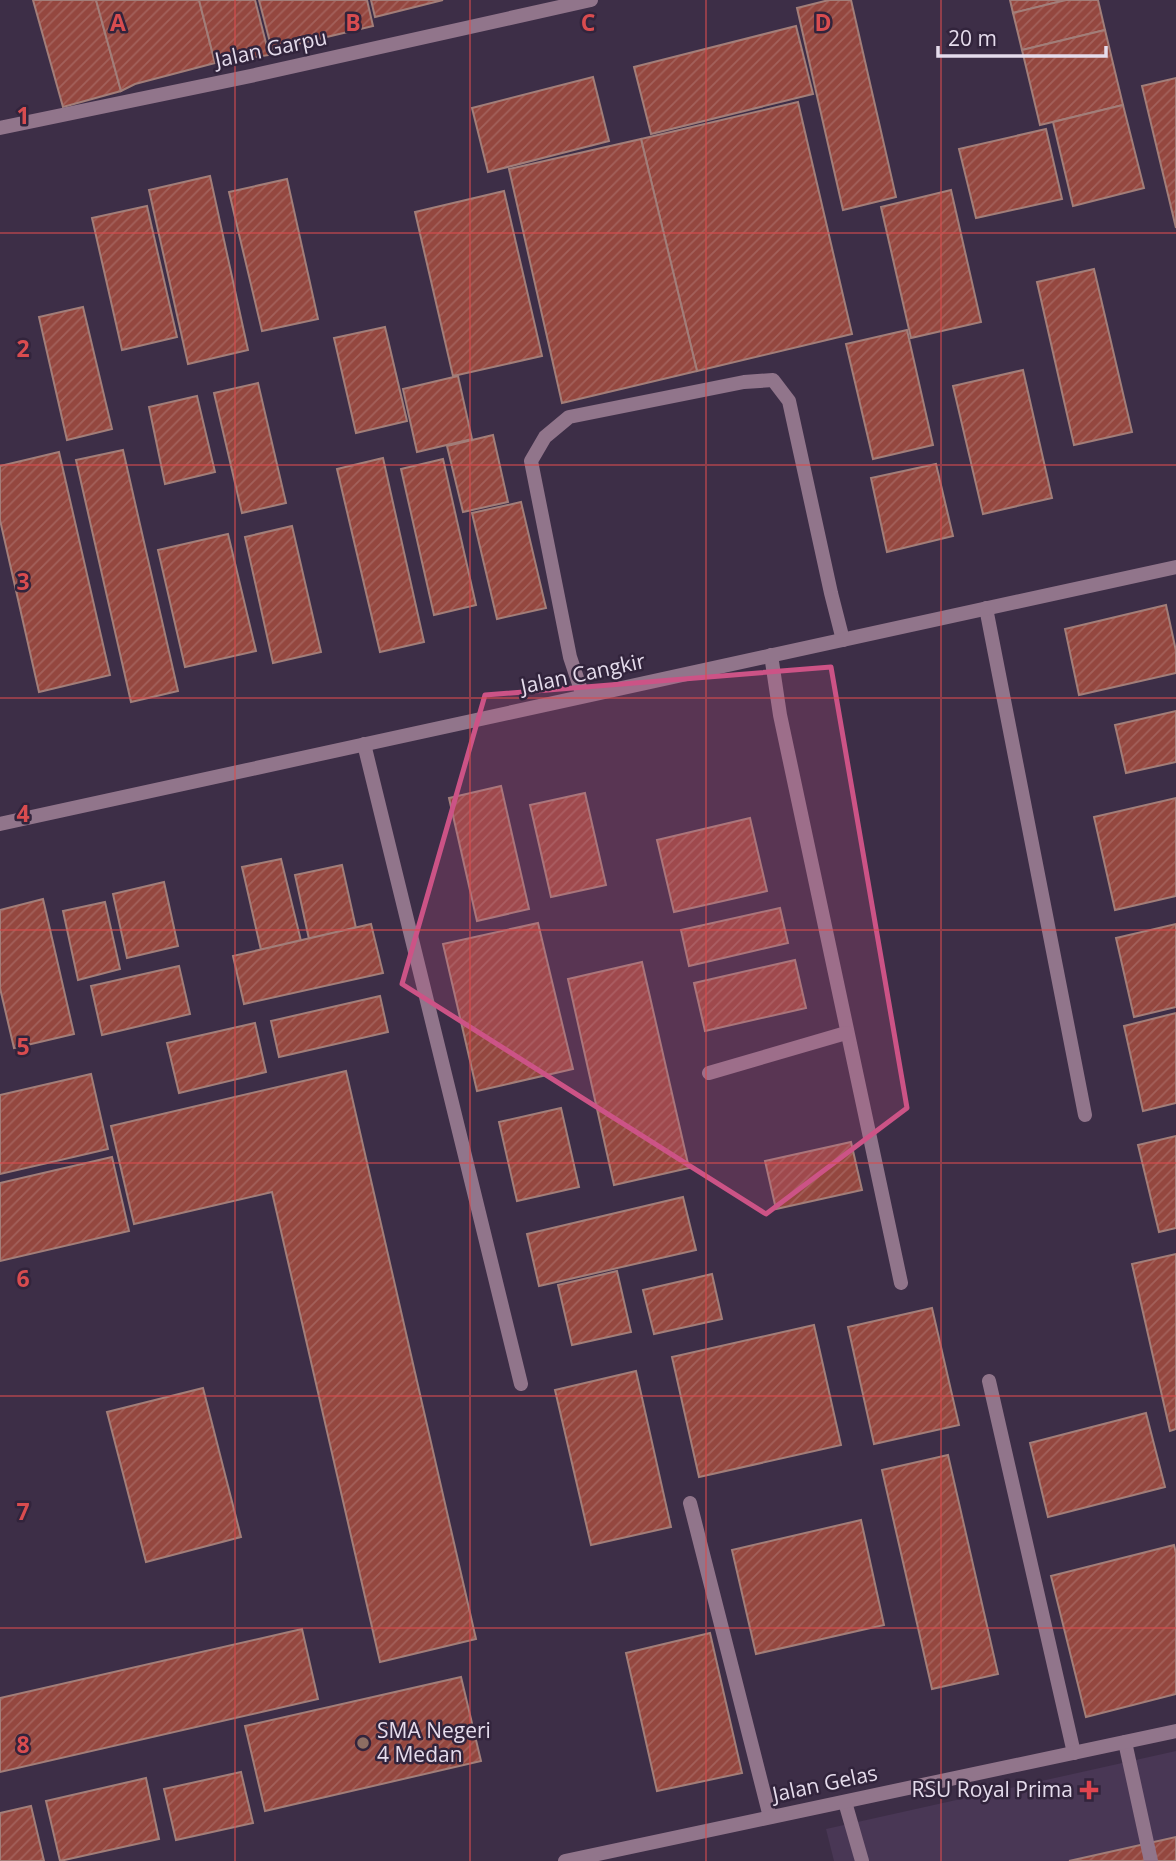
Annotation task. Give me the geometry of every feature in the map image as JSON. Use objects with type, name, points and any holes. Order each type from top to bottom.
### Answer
[{"type":"street","name":"Jalan Garpu","points":[[0,128],[255,75],[591,0]]},
{"type":"street","points":[[583,696],[570,657],[531,461],[545,437],[569,417],[744,382],[773,380],[789,401],[843,640]]},
{"type":"street","name":"Jalan Cangkir","points":[[0,824],[1176,567]]},
{"type":"street","points":[[986,608],[1085,1115]]},
{"type":"street","points":[[771,655],[780,716],[901,1283]]},
{"type":"street","points":[[364,744],[521,1384]]},
{"type":"street","points":[[709,1073],[846,1032]]},
{"type":"street","points":[[989,1381],[1074,1753]]},
{"type":"street","points":[[690,1503],[770,1817]]},
{"type":"street","name":"Jalan Gelas","points":[[565,1861],[1176,1731]]},
{"type":"street","points":[[1125,1742],[1151,1861]]},
{"type":"street","points":[[845,1802],[862,1861]]},
{"type":"highlighted area","points":[[831,667],[907,1108],[766,1214],[402,984],[485,695]]},
{"type":"shaded area","name":"RSU Royal Prima","points":[[1176,1751],[1176,1861],[834,1861],[826,1829]]},
{"type":"building","points":[[33,0],[96,0],[121,91],[63,107]]},
{"type":"building","points":[[96,0],[199,0],[215,63],[135,84],[121,91]]},
{"type":"building","points":[[199,0],[255,0],[269,55],[215,63]]},
{"type":"building","points":[[259,0],[367,0],[373,26],[272,50]]},
{"type":"building","points":[[371,0],[443,0],[375,17]]},
{"type":"building","points":[[829,0],[851,0],[896,197],[843,210],[797,8]]},
{"type":"building","points":[[1010,0],[1066,0],[1013,13]]},
{"type":"building","points":[[1066,0],[1098,0],[1105,30],[1022,50],[1013,13]]},
{"type":"building","points":[[796,26],[813,94],[651,134],[634,67]]},
{"type":"building","points":[[1105,30],[1123,105],[1040,125],[1022,50]]},
{"type":"building","points":[[593,77],[609,141],[488,172],[472,108]]},
{"type":"building","points":[[1176,78],[1176,228],[1142,86]]},
{"type":"building","points":[[798,102],[852,334],[697,371],[641,139]]},
{"type":"building","points":[[1123,105],[1144,188],[1073,206],[1053,122]]},
{"type":"building","points":[[1046,129],[1062,199],[976,218],[959,149]]},
{"type":"building","points":[[641,139],[697,371],[562,403],[509,169]]},
{"type":"building","points":[[210,176],[248,350],[188,364],[149,190]]},
{"type":"building","points":[[287,179],[318,319],[262,331],[229,192]]},
{"type":"building","points":[[951,190],[981,322],[911,338],[881,207]]},
{"type":"building","points":[[504,191],[542,356],[453,376],[415,212]]},
{"type":"building","points":[[147,206],[177,337],[122,350],[92,218]]},
{"type":"building","points":[[1094,269],[1132,432],[1074,445],[1037,282]]},
{"type":"building","points":[[83,307],[112,429],[67,440],[39,317]]},
{"type":"building","points":[[385,327],[407,421],[356,433],[334,338]]},
{"type":"building","points":[[907,330],[933,445],[873,459],[846,344]]},
{"type":"building","points":[[1023,370],[1052,498],[983,514],[953,386]]},
{"type":"building","points":[[458,376],[472,439],[417,452],[403,389]]},
{"type":"building","points":[[258,383],[286,503],[242,513],[214,393]]},
{"type":"building","points":[[197,396],[215,472],[165,484],[149,407]]},
{"type":"building","points":[[493,435],[508,502],[463,512],[447,446]]},
{"type":"building","points":[[123,450],[178,691],[131,702],[76,460]]},
{"type":"building","points":[[59,452],[110,675],[39,692],[0,520],[0,466]]},
{"type":"building","points":[[383,458],[424,642],[380,652],[337,469]]},
{"type":"building","points":[[443,459],[476,605],[434,615],[401,469]]},
{"type":"building","points":[[936,464],[953,536],[887,552],[871,478]]},
{"type":"building","points":[[521,502],[546,608],[497,619],[472,513]]},
{"type":"building","points":[[292,526],[321,652],[273,663],[245,537]]},
{"type":"building","points":[[228,534],[256,651],[185,667],[158,550]]},
{"type":"building","points":[[1166,605],[1176,651],[1176,673],[1079,695],[1065,629]]},
{"type":"building","points":[[1176,711],[1176,762],[1126,773],[1115,725]]},
{"type":"building","points":[[501,786],[529,909],[477,921],[449,798]]},
{"type":"building","points":[[585,793],[606,885],[551,897],[530,805]]},
{"type":"building","points":[[1176,798],[1176,896],[1115,910],[1094,817]]},
{"type":"building","points":[[750,818],[767,891],[674,912],[657,840]]},
{"type":"building","points":[[281,859],[301,941],[261,950],[242,867]]},
{"type":"building","points":[[342,865],[356,928],[309,939],[295,875]]},
{"type":"building","points":[[164,882],[178,946],[127,958],[113,894]]},
{"type":"building","points":[[43,899],[74,1034],[14,1048],[0,988],[0,910]]},
{"type":"building","points":[[105,902],[120,969],[78,980],[63,911]]},
{"type":"building","points":[[780,908],[788,943],[689,966],[681,930]]},
{"type":"building","points":[[538,923],[573,1069],[477,1091],[443,944]]},
{"type":"building","points":[[371,924],[383,973],[244,1004],[233,956]]},
{"type":"building","points":[[1176,924],[1176,1007],[1134,1017],[1116,938]]},
{"type":"building","points":[[795,960],[806,1008],[705,1031],[694,983]]},
{"type":"building","points":[[642,962],[689,1168],[614,1185],[568,979]]},
{"type":"building","points":[[179,966],[190,1014],[102,1035],[91,986]]},
{"type":"building","points":[[380,996],[388,1032],[279,1057],[271,1021]]},
{"type":"building","points":[[1176,1013],[1176,1103],[1143,1111],[1124,1026]]},
{"type":"building","points":[[255,1023],[266,1072],[179,1093],[167,1043]]},
{"type":"building","points":[[346,1071],[476,1639],[380,1662],[272,1192],[134,1224],[111,1126]]},
{"type":"building","points":[[91,1074],[108,1149],[0,1174],[0,1095]]},
{"type":"building","points":[[561,1108],[579,1187],[517,1201],[499,1122]]},
{"type":"building","points":[[1176,1136],[1176,1228],[1159,1232],[1138,1145]]},
{"type":"building","points":[[851,1142],[862,1190],[776,1209],[765,1161]]},
{"type":"building","points":[[112,1157],[129,1231],[0,1261],[0,1183]]},
{"type":"building","points":[[683,1197],[696,1250],[539,1286],[527,1234]]},
{"type":"building","points":[[1176,1254],[1176,1429],[1170,1431],[1132,1264]]},
{"type":"building","points":[[617,1271],[631,1332],[572,1345],[558,1285]]},
{"type":"building","points":[[712,1274],[722,1319],[654,1334],[643,1290]]},
{"type":"building","points":[[932,1308],[959,1425],[874,1444],[848,1327]]},
{"type":"building","points":[[814,1325],[841,1445],[699,1477],[672,1357]]},
{"type":"building","points":[[636,1371],[671,1527],[591,1545],[555,1390]]},
{"type":"building","points":[[203,1388],[241,1537],[146,1562],[107,1412]]},
{"type":"building","points":[[1146,1413],[1165,1487],[1048,1517],[1030,1443]]},
{"type":"building","points":[[948,1455],[998,1674],[932,1689],[882,1470]]},
{"type":"building","points":[[861,1520],[884,1625],[756,1654],[732,1550]]},
{"type":"building","points":[[1174,1545],[1176,1694],[1086,1717],[1051,1576]]},
{"type":"building","points":[[302,1629],[318,1699],[0,1772],[0,1698]]},
{"type":"building","points":[[710,1633],[742,1773],[657,1791],[626,1653]]},
{"type":"building","name":"SMA Negeri 4 Medan","points":[[461,1677],[481,1761],[265,1811],[245,1726]]},
{"type":"building","points":[[241,1772],[253,1823],[176,1840],[164,1789]]},
{"type":"building","points":[[146,1778],[159,1839],[60,1861],[46,1801]]},
{"type":"building","points":[[31,1806],[44,1861],[0,1861],[0,1813]]},
{"type":"building","points":[[1176,1837],[1176,1861],[1069,1861]]},
{"type":"place","name":"SMA Negeri 4 Medan","points":[[363,1743]]},
{"type":"place","name":"RSU Royal Prima","points":[[1089,1790]]}]
